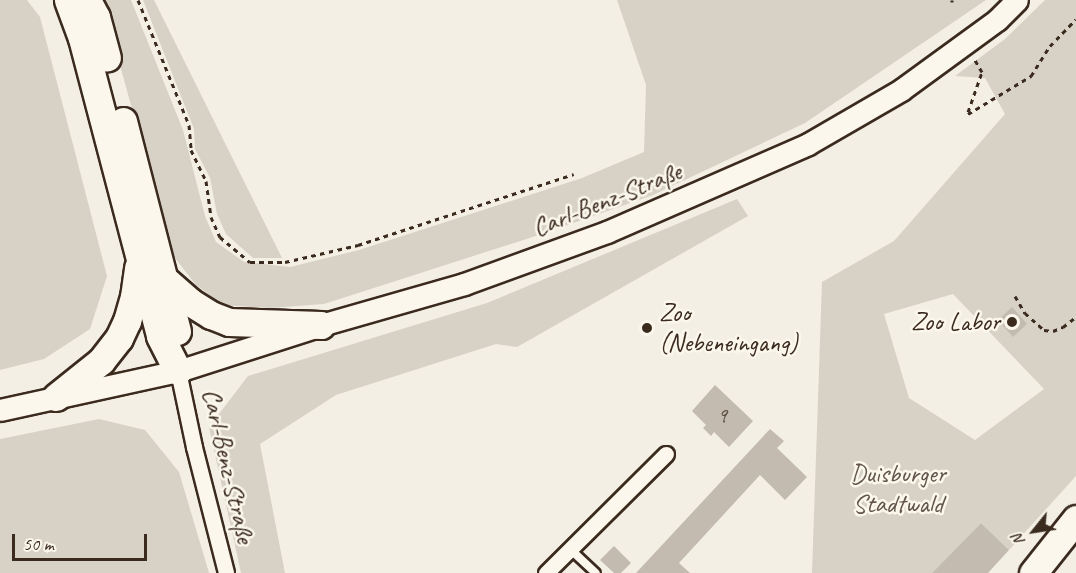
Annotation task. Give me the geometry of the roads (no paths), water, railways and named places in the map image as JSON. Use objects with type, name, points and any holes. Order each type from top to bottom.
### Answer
[{"type":"highway","points":[[68,0],[82,38],[160,336],[178,371]]},
{"type":"highway","points":[[87,0],[96,17],[165,280],[177,332],[178,371]]},
{"type":"highway","points":[[56,397],[101,361],[119,338],[134,297],[139,257]]},
{"type":"highway","points":[[165,280],[197,307],[229,322],[321,325]]},
{"type":"highway","points":[[1033,573],[1076,519]]},
{"type":"main road","name":"Carl-Benz-Straße","points":[[0,410],[178,371],[321,325],[475,280],[607,232],[808,144],[901,90],[997,20],[1017,0]]},
{"type":"street","name":"Carl-Benz-Straße","points":[[178,371],[194,447],[226,573]]},
{"type":"street","points":[[546,573],[666,454]]},
{"type":"lane","points":[[570,549],[596,573]]},
{"type":"place","name":"Zoo Labor","points":[[1012,322]]},
{"type":"place","name":"Zoo (Nebeneingang)","points":[[647,328]]},
{"type":"park label","name":"Duisburger Stadtwald","points":[[898,489]]}]
